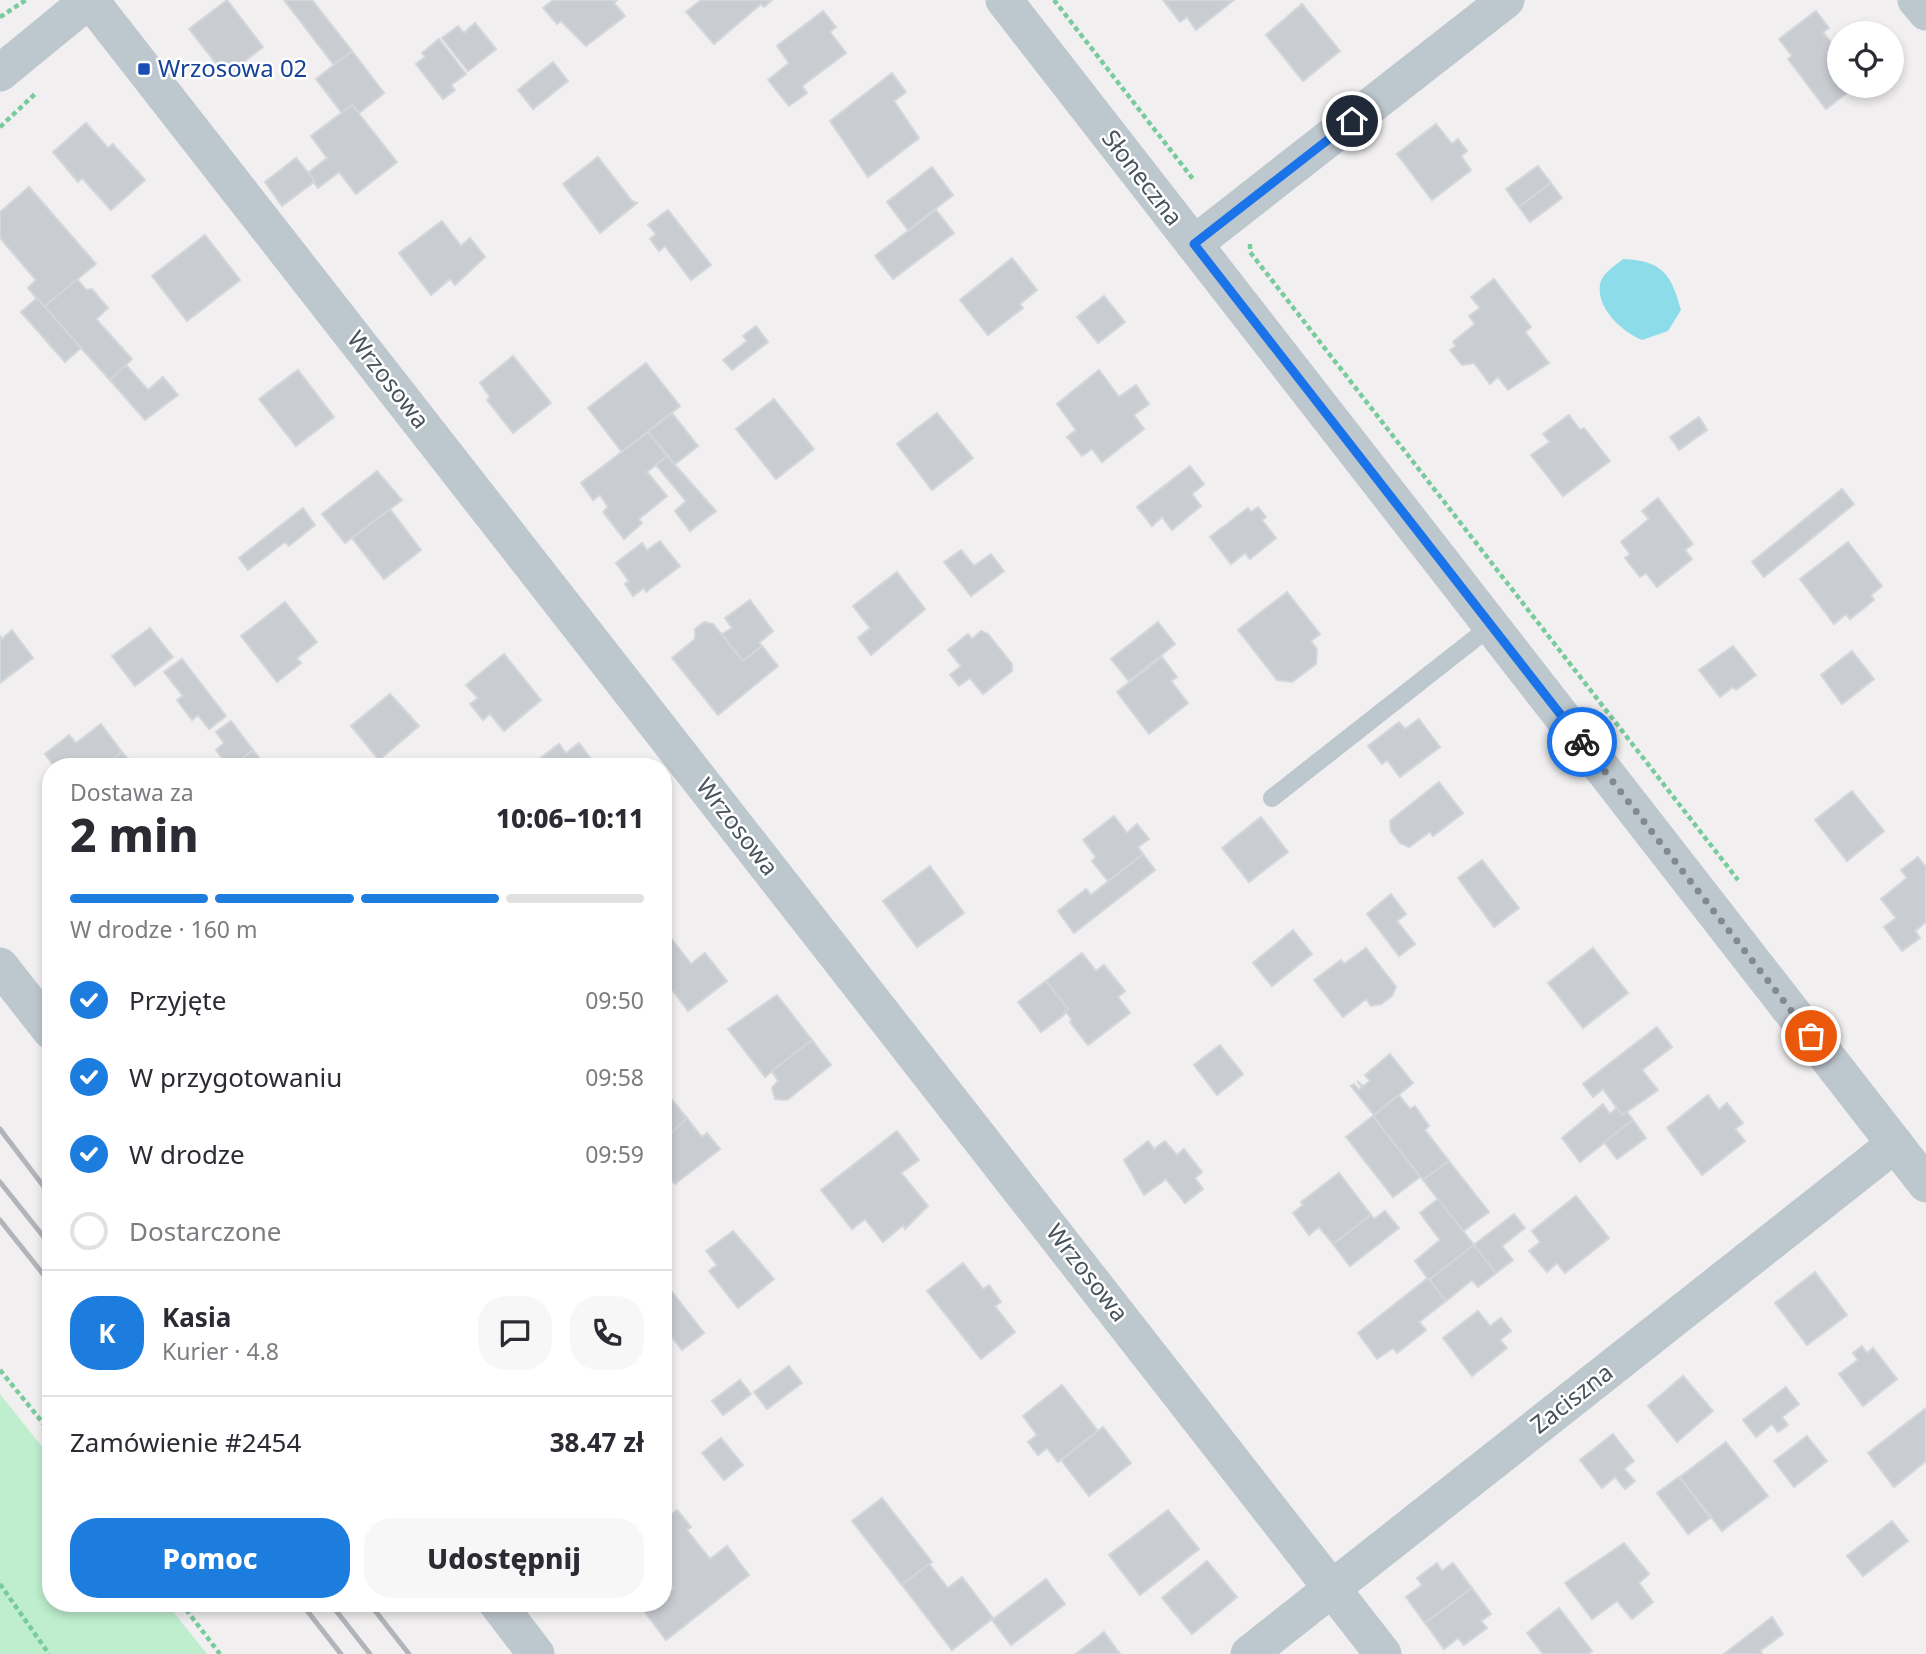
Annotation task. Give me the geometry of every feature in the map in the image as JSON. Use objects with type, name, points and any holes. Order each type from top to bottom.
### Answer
[{"type":"street","points":[[0,74],[89,0]]},
{"type":"street","name":"Wrzosowa","points":[[89,0],[1383,1654]]},
{"type":"street","name":"Słoneczna","points":[[1004,0],[1926,1184]]},
{"type":"street","points":[[1194,244],[1506,0]]},
{"type":"street","points":[[1916,0],[1926,12]]},
{"type":"street","points":[[0,966],[42,1020]]},
{"type":"street","name":"Zaciszna","points":[[1249,1654],[1895,1144]]},
{"type":"street","points":[[504,1612],[536,1654]]},
{"type":"lane","points":[[1272,798],[1491,626]]},
{"type":"path","points":[[0,17],[26,0]]},
{"type":"path","points":[[1054,0],[1200,189]]},
{"type":"path","points":[[0,1370],[42,1422]]},
{"type":"path","points":[[0,1584],[49,1654]]},
{"type":"path","points":[[188,1612],[220,1654]]},
{"type":"green space","points":[[0,1394],[42,1447],[42,1612],[173,1612],[207,1654],[0,1654]]},
{"type":"water","points":[[1623,259],[1648,263],[1669,279],[1681,310],[1668,331],[1642,340],[1619,325],[1607,311],[1600,293],[1601,280]]},
{"type":"building","points":[[227,0],[263,47],[226,76],[189,29]]},
{"type":"building","points":[[284,0],[312,0],[352,51],[334,65]]},
{"type":"building","points":[[553,0],[617,0],[614,3],[625,16],[586,46],[561,21],[557,24],[543,8]]},
{"type":"building","points":[[701,0],[772,0],[764,7],[761,4],[714,44],[686,12]]},
{"type":"building","points":[[1163,0],[1234,0],[1196,30],[1187,17],[1180,22]]},
{"type":"building","points":[[1302,4],[1340,51],[1303,81],[1266,35]]},
{"type":"building","points":[[823,11],[836,27],[830,32],[846,53],[802,86],[807,93],[789,106],[768,80],[789,63],[777,46]]},
{"type":"building","points":[[1816,11],[1827,25],[1823,32],[1827,37],[1827,98],[1840,98],[1826,109],[1788,59],[1792,56],[1779,39]]},
{"type":"building","points":[[475,23],[496,49],[468,71],[442,38],[458,26],[464,33]]},
{"type":"building","points":[[439,39],[466,74],[451,85],[455,90],[443,99],[416,64],[425,57],[422,53]]},
{"type":"building","points":[[352,51],[384,93],[359,113],[352,105],[342,113],[316,79]]},
{"type":"building","points":[[553,62],[568,81],[533,109],[518,90]]},
{"type":"building","points":[[892,73],[906,92],[894,101],[919,138],[868,177],[830,121]]},
{"type":"building","points":[[352,105],[397,162],[356,194],[339,172],[318,188],[308,173],[327,158],[311,136]]},
{"type":"building","points":[[86,123],[108,148],[113,144],[145,180],[111,210],[82,178],[78,182],[53,152]]},
{"type":"building","points":[[1436,124],[1452,144],[1458,139],[1467,151],[1461,156],[1471,170],[1432,200],[1397,154]]},
{"type":"building","points":[[598,157],[632,201],[637,203],[600,233],[563,184]]},
{"type":"building","points":[[296,158],[315,181],[282,206],[265,182]]},
{"type":"building","points":[[1538,166],[1551,183],[1519,207],[1506,189]]},
{"type":"building","points":[[932,167],[953,195],[908,230],[887,202]]},
{"type":"building","points":[[1551,183],[1562,198],[1530,222],[1519,207]]},
{"type":"building","points":[[29,187],[96,264],[44,307],[28,288],[36,280],[0,238],[0,212]]},
{"type":"building","points":[[668,210],[711,265],[691,280],[665,246],[659,251],[650,239],[656,234],[648,225]]},
{"type":"building","points":[[936,210],[954,233],[893,279],[875,256]]},
{"type":"building","points":[[442,221],[461,246],[470,238],[485,257],[455,285],[450,279],[431,295],[399,253]]},
{"type":"building","points":[[205,235],[240,280],[187,321],[152,276]]},
{"type":"building","points":[[1012,258],[1037,290],[1020,304],[1023,308],[988,335],[960,300]]},
{"type":"building","points":[[77,279],[86,290],[92,289],[108,308],[96,319],[132,359],[110,380],[44,307]]},
{"type":"building","points":[[1494,279],[1531,327],[1525,332],[1549,363],[1508,390],[1498,377],[1490,384],[1474,363],[1462,365],[1450,350],[1456,346],[1453,342],[1475,324],[1469,316],[1480,308],[1471,297]]},
{"type":"building","points":[[1104,296],[1125,322],[1098,343],[1077,317]]},
{"type":"building","points":[[37,298],[81,348],[65,362],[21,312]]},
{"type":"building","points":[[756,326],[768,342],[732,370],[723,360],[747,341],[743,336]]},
{"type":"building","points":[[513,356],[551,403],[513,433],[487,400],[490,397],[480,383]]},
{"type":"building","points":[[646,363],[680,406],[622,452],[588,408]]},
{"type":"building","points":[[126,365],[148,390],[163,377],[178,395],[145,420],[110,380]]},
{"type":"building","points":[[298,370],[334,417],[296,446],[259,399]]},
{"type":"building","points":[[1099,370],[1119,397],[1136,385],[1149,404],[1134,415],[1144,429],[1102,462],[1092,449],[1082,456],[1067,437],[1076,430],[1057,404]]},
{"type":"building","points":[[774,399],[814,449],[776,479],[736,429]]},
{"type":"building","points":[[672,413],[698,446],[675,464],[648,432]]},
{"type":"building","points":[[937,413],[973,458],[932,490],[897,444]]},
{"type":"building","points":[[1569,415],[1580,430],[1584,428],[1610,461],[1563,496],[1531,455],[1550,442],[1543,434]]},
{"type":"building","points":[[1699,417],[1707,430],[1679,450],[1670,437]]},
{"type":"building","points":[[648,432],[667,456],[647,472],[667,496],[639,519],[642,523],[624,539],[603,512],[608,507],[600,495],[593,500],[581,483]]},
{"type":"building","points":[[667,456],[716,511],[690,531],[675,511],[686,501],[656,465]]},
{"type":"building","points":[[1190,466],[1204,484],[1192,494],[1201,506],[1172,530],[1162,517],[1152,526],[1137,507]]},
{"type":"building","points":[[377,471],[402,500],[345,543],[322,514]]},
{"type":"building","points":[[1842,489],[1854,504],[1764,577],[1752,562]]},
{"type":"building","points":[[1658,498],[1693,544],[1685,550],[1692,559],[1657,587],[1646,573],[1640,577],[1625,558],[1630,554],[1621,542],[1649,519],[1642,511]]},
{"type":"building","points":[[1258,507],[1266,517],[1262,520],[1276,538],[1250,559],[1245,553],[1231,564],[1210,537],[1248,508],[1251,512]]},
{"type":"building","points":[[303,508],[315,525],[289,546],[285,542],[248,570],[239,558]]},
{"type":"building","points":[[390,509],[421,550],[384,579],[352,538]]},
{"type":"building","points":[[660,541],[680,566],[646,592],[644,588],[633,596],[625,584],[629,581],[616,563],[642,543],[647,550]]},
{"type":"building","points":[[1848,542],[1882,586],[1871,595],[1874,600],[1850,619],[1846,614],[1834,624],[1800,579]]},
{"type":"building","points":[[961,550],[974,566],[991,554],[1004,571],[971,596],[944,562]]},
{"type":"building","points":[[897,572],[925,609],[871,655],[858,638],[870,628],[853,606]]},
{"type":"building","points":[[1287,592],[1320,634],[1311,641],[1317,649],[1316,664],[1292,682],[1277,680],[1238,630]]},
{"type":"building","points":[[750,600],[773,631],[759,643],[762,646],[743,661],[722,634],[732,628],[725,618]]},
{"type":"building","points":[[285,602],[317,642],[297,658],[301,663],[277,682],[241,636]]},
{"type":"building","points":[[704,622],[713,624],[743,661],[762,646],[778,666],[718,715],[672,658],[695,639],[695,629]]},
{"type":"building","points":[[1158,622],[1175,644],[1129,681],[1111,659]]},
{"type":"building","points":[[150,628],[173,657],[135,686],[112,656]]},
{"type":"building","points":[[12,630],[33,658],[0,683],[0,636],[2,639]]},
{"type":"building","points":[[981,631],[988,634],[1012,664],[1012,671],[983,694],[970,678],[959,686],[950,675],[961,666],[948,650],[968,634],[972,639]]},
{"type":"building","points":[[1733,646],[1756,675],[1736,690],[1733,687],[1720,697],[1699,670]]},
{"type":"building","points":[[1852,651],[1874,679],[1842,704],[1821,675]]},
{"type":"building","points":[[504,654],[541,700],[504,731],[490,714],[483,720],[470,704],[478,698],[466,685]]},
{"type":"building","points":[[1162,657],[1177,677],[1171,681],[1188,703],[1149,734],[1117,692]]},
{"type":"building","points":[[182,659],[226,716],[209,729],[198,715],[192,720],[177,700],[183,696],[164,672]]},
{"type":"building","points":[[390,694],[419,726],[381,758],[377,758],[351,726]]},
{"type":"building","points":[[1419,719],[1440,747],[1400,777],[1387,760],[1382,764],[1368,746],[1399,722],[1405,729]]},
{"type":"building","points":[[231,721],[253,750],[243,758],[222,758],[216,750],[224,743],[216,732]]},
{"type":"building","points":[[101,724],[122,752],[114,758],[48,758],[45,754],[69,735],[76,743]]},
{"type":"building","points":[[579,743],[590,758],[541,758],[559,744],[566,753]]},
{"type":"building","points":[[253,750],[260,758],[243,758]]},
{"type":"building","points":[[122,752],[127,758],[114,758]]},
{"type":"building","points":[[1439,782],[1463,813],[1433,836],[1430,832],[1409,847],[1400,843],[1391,831],[1390,821]]},
{"type":"building","points":[[1852,791],[1884,831],[1847,861],[1815,820]]},
{"type":"building","points":[[1114,816],[1127,833],[1137,824],[1149,839],[1138,847],[1143,854],[1108,881],[1092,861],[1096,857],[1083,840]]},
{"type":"building","points":[[1261,817],[1288,852],[1249,882],[1222,848]]},
{"type":"building","points":[[1143,854],[1155,870],[1074,933],[1058,911],[1086,889],[1091,895]]},
{"type":"building","points":[[1918,857],[1926,867],[1926,922],[1915,931],[1920,938],[1902,951],[1884,927],[1896,918],[1881,899],[1907,878],[1901,870]]},
{"type":"building","points":[[1482,860],[1519,908],[1494,927],[1458,878]]},
{"type":"building","points":[[930,866],[964,913],[917,947],[883,901]]},
{"type":"building","points":[[1391,894],[1406,914],[1397,921],[1415,944],[1399,956],[1367,914]]},
{"type":"building","points":[[1293,930],[1312,954],[1272,986],[1253,963]]},
{"type":"building","points":[[672,939],[691,964],[705,953],[727,981],[688,1011],[673,991]]},
{"type":"building","points":[[1366,948],[1396,987],[1392,996],[1381,1004],[1371,1006],[1366,999],[1343,1017],[1314,980],[1341,960],[1344,964]]},
{"type":"building","points":[[1593,948],[1628,993],[1583,1028],[1548,983]]},
{"type":"building","points":[[1082,953],[1096,971],[1104,965],[1125,991],[1118,997],[1130,1013],[1088,1045],[1070,1022],[1072,1020],[1067,1013],[1063,1013],[1068,1009],[1046,981]]},
{"type":"building","points":[[1046,981],[1068,1009],[1041,1032],[1018,1002]]},
{"type":"building","points":[[777,995],[812,1040],[765,1077],[728,1029]]},
{"type":"building","points":[[1657,1027],[1672,1047],[1642,1070],[1658,1090],[1622,1115],[1603,1089],[1593,1097],[1583,1084]]},
{"type":"building","points":[[812,1040],[831,1065],[787,1100],[775,1099],[772,1088],[778,1081],[772,1071]]},
{"type":"building","points":[[1220,1045],[1243,1074],[1217,1095],[1194,1065]]},
{"type":"building","points":[[1390,1054],[1413,1083],[1374,1115],[1351,1086],[1354,1084],[1359,1090],[1362,1087],[1357,1081],[1363,1086],[1370,1081],[1365,1075]]},
{"type":"building","points":[[1399,1095],[1410,1109],[1415,1106],[1429,1126],[1425,1130],[1449,1161],[1423,1180],[1373,1116]]},
{"type":"building","points":[[1708,1095],[1719,1110],[1727,1103],[1743,1123],[1735,1129],[1745,1141],[1702,1175],[1667,1128]]},
{"type":"building","points":[[672,1100],[687,1118],[672,1132]]},
{"type":"building","points":[[1603,1104],[1610,1114],[1617,1108],[1622,1115],[1627,1112],[1633,1120],[1580,1162],[1562,1138]]},
{"type":"building","points":[[1373,1116],[1420,1177],[1393,1197],[1346,1137]]},
{"type":"building","points":[[687,1118],[702,1137],[707,1133],[720,1149],[675,1184],[672,1180],[672,1132]]},
{"type":"building","points":[[1633,1120],[1646,1138],[1617,1159],[1604,1142]]},
{"type":"building","points":[[897,1131],[919,1160],[901,1173],[928,1206],[905,1229],[903,1225],[883,1242],[865,1219],[852,1229],[821,1190]]},
{"type":"building","points":[[1148,1141],[1154,1149],[1165,1141],[1177,1155],[1184,1149],[1202,1172],[1195,1178],[1203,1189],[1185,1203],[1166,1179],[1144,1195],[1124,1160]]},
{"type":"building","points":[[1449,1161],[1489,1212],[1463,1231],[1423,1180]]},
{"type":"building","points":[[1339,1173],[1371,1215],[1333,1244],[1319,1227],[1309,1235],[1293,1213],[1303,1205],[1301,1202]]},
{"type":"building","points":[[1576,1196],[1609,1238],[1565,1273],[1557,1263],[1547,1272],[1529,1251],[1540,1242],[1532,1231]]},
{"type":"building","points":[[1438,1199],[1474,1245],[1429,1280],[1415,1261],[1440,1240],[1420,1213]]},
{"type":"building","points":[[1385,1211],[1399,1228],[1350,1266],[1333,1244],[1371,1215],[1374,1219]]},
{"type":"building","points":[[1514,1214],[1525,1228],[1502,1246],[1513,1260],[1496,1273],[1474,1245]]},
{"type":"building","points":[[733,1231],[774,1279],[738,1308],[709,1271],[717,1265],[706,1251]]},
{"type":"building","points":[[1474,1245],[1496,1273],[1478,1287],[1472,1280],[1446,1301],[1429,1280]]},
{"type":"building","points":[[963,1263],[983,1289],[989,1285],[1001,1302],[995,1306],[1015,1332],[981,1359],[927,1291]]},
{"type":"building","points":[[1815,1272],[1847,1315],[1807,1345],[1775,1303]]},
{"type":"building","points":[[1428,1278],[1446,1301],[1419,1322],[1426,1330],[1397,1353],[1393,1348],[1377,1359],[1358,1333]]},
{"type":"building","points":[[672,1292],[704,1333],[682,1350],[672,1337]]},
{"type":"building","points":[[1478,1311],[1490,1326],[1501,1318],[1511,1331],[1500,1340],[1507,1348],[1472,1376],[1443,1338]]},
{"type":"building","points":[[1862,1346],[1867,1353],[1873,1348],[1897,1379],[1863,1406],[1839,1374],[1858,1360],[1853,1353]]},
{"type":"building","points":[[789,1366],[802,1383],[767,1409],[754,1392]]},
{"type":"building","points":[[1683,1376],[1713,1411],[1677,1442],[1648,1406]]},
{"type":"building","points":[[740,1380],[751,1394],[723,1415],[712,1401]]},
{"type":"building","points":[[1062,1385],[1098,1431],[1058,1462],[1047,1448],[1038,1455],[1028,1442],[1037,1435],[1023,1416]]},
{"type":"building","points":[[1786,1387],[1799,1404],[1782,1417],[1788,1425],[1778,1432],[1772,1424],[1756,1437],[1743,1420]]},
{"type":"building","points":[[1926,1408],[1926,1461],[1894,1487],[1868,1453]]},
{"type":"building","points":[[1103,1427],[1131,1463],[1089,1496],[1061,1460]]},
{"type":"building","points":[[1613,1434],[1634,1461],[1624,1469],[1635,1481],[1625,1489],[1615,1477],[1602,1488],[1580,1460]]},
{"type":"building","points":[[1807,1436],[1827,1461],[1794,1487],[1774,1461]]},
{"type":"building","points":[[721,1438],[743,1465],[724,1480],[702,1453]]},
{"type":"building","points":[[1726,1442],[1768,1496],[1722,1531],[1680,1477]]},
{"type":"building","points":[[1679,1477],[1710,1518],[1688,1534],[1657,1493]]},
{"type":"building","points":[[882,1498],[932,1562],[902,1585],[852,1521]]},
{"type":"building","points":[[677,1510],[691,1527],[687,1530],[710,1559],[727,1546],[749,1575],[666,1640],[645,1612],[672,1612],[672,1514]]},
{"type":"building","points":[[1168,1510],[1199,1549],[1140,1595],[1109,1555]]},
{"type":"building","points":[[1892,1521],[1908,1541],[1863,1576],[1847,1556]]},
{"type":"building","points":[[1624,1543],[1649,1574],[1639,1583],[1653,1602],[1632,1619],[1617,1601],[1592,1619],[1565,1583]]},
{"type":"building","points":[[1207,1561],[1237,1597],[1192,1634],[1162,1598]]},
{"type":"building","points":[[1437,1563],[1442,1571],[1453,1563],[1472,1588],[1425,1623],[1406,1597],[1422,1585],[1417,1578]]},
{"type":"building","points":[[929,1564],[948,1588],[962,1577],[993,1618],[952,1650],[902,1585]]},
{"type":"building","points":[[1046,1579],[1065,1604],[1011,1645],[992,1620]]},
{"type":"building","points":[[1472,1588],[1491,1614],[1481,1621],[1487,1628],[1464,1645],[1458,1638],[1444,1649],[1425,1623]]},
{"type":"building","points":[[1559,1608],[1592,1651],[1588,1654],[1543,1654],[1527,1633]]},
{"type":"building","points":[[1772,1617],[1783,1634],[1760,1651],[1762,1654],[1724,1654]]},
{"type":"building","points":[[1104,1632],[1120,1654],[1076,1654]]},
{"type":"railway","points":[[0,1129],[42,1184]]},
{"type":"railway","points":[[0,1182],[42,1235]]},
{"type":"railway","points":[[0,1220],[42,1273]]},
{"type":"railway","points":[[308,1612],[341,1654]]},
{"type":"railway","points":[[337,1612],[370,1654]]},
{"type":"railway","points":[[376,1612],[409,1654]]},
{"type":"way so far","points":[[1582,742],[1811,1036]]},
{"type":"place","name":"Wrzosowa 02","points":[[144,69]]},
{"type":"route","points":[[1352,121],[1194,244],[1582,742]]}]
